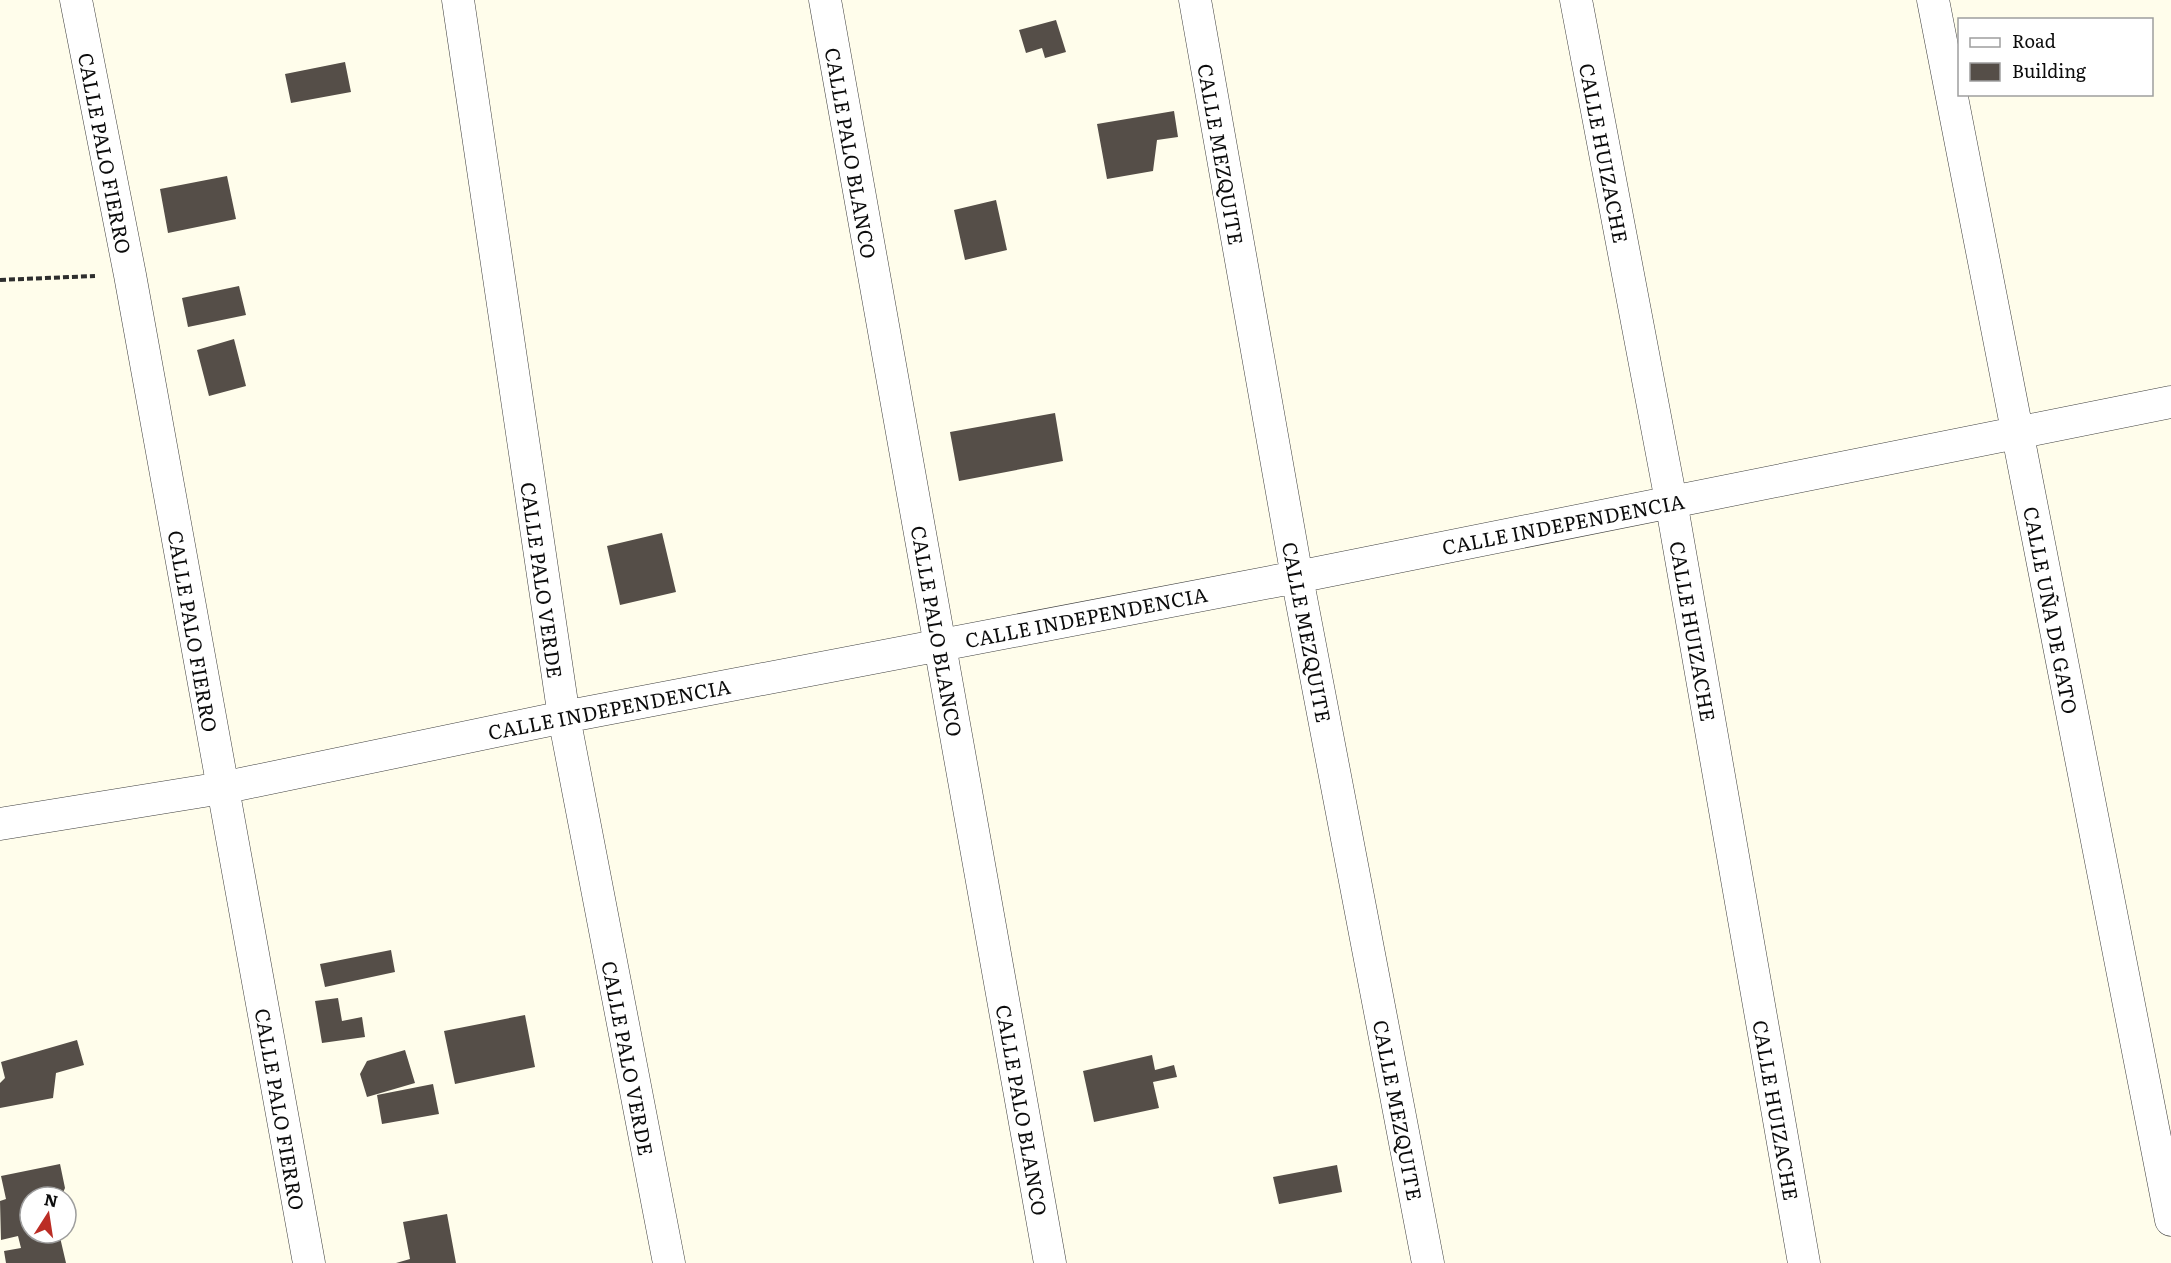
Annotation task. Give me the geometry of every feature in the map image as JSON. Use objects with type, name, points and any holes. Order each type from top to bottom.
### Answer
[{"type":"street","name":"CALLE PALO FIERRO","points":[[76,0],[130,275],[309,1263]]},
{"type":"street","name":"CALLE PALO VERDE","points":[[458,0],[564,717],[669,1263]]},
{"type":"street","name":"CALLE PALO BLANCO","points":[[825,0],[1050,1263]]},
{"type":"street","name":"CALLE MEZQUITE","points":[[1195,0],[1297,577],[1428,1263]]},
{"type":"street","name":"CALLE HUIZACHE","points":[[1576,0],[1671,501],[1804,1263]]},
{"type":"street","name":"CALLE UÑA DE GATO","points":[[1933,0],[2171,1220]]},
{"type":"street","name":"CALLE INDEPENDENCIA","points":[[0,824],[222,788],[564,717],[941,643],[1297,577],[2171,402]]},
{"type":"path","points":[[0,280],[130,275]]},
{"type":"building","points":[[1056,20],[1066,52],[1045,58],[1042,48],[1026,53],[1019,30]]},
{"type":"building","points":[[345,62],[351,92],[291,103],[285,74]]},
{"type":"building","points":[[1174,111],[1178,137],[1157,140],[1153,171],[1107,179],[1097,124]]},
{"type":"building","points":[[227,176],[236,219],[168,233],[160,189]]},
{"type":"building","points":[[996,200],[1007,250],[965,260],[954,210]]},
{"type":"building","points":[[239,286],[246,315],[188,327],[182,298]]},
{"type":"building","points":[[234,339],[246,386],[209,396],[197,350]]},
{"type":"building","points":[[1055,413],[1063,461],[959,481],[950,432]]},
{"type":"building","points":[[662,533],[676,592],[620,605],[607,546]]},
{"type":"building","points":[[391,950],[395,972],[325,987],[320,964]]},
{"type":"building","points":[[338,998],[342,1021],[362,1017],[365,1037],[322,1043],[315,1001]]},
{"type":"building","points":[[525,1015],[535,1067],[455,1084],[444,1031]]},
{"type":"building","points":[[77,1040],[84,1065],[56,1073],[53,1098],[0,1108],[0,1083],[5,1078],[1,1062]]},
{"type":"building","points":[[405,1050],[415,1083],[367,1097],[360,1074],[367,1061]]},
{"type":"building","points":[[1152,1055],[1155,1070],[1174,1065],[1177,1077],[1153,1082],[1159,1108],[1094,1122],[1083,1071]]},
{"type":"building","points":[[433,1084],[439,1114],[382,1124],[377,1095]]},
{"type":"building","points":[[60,1164],[64,1185],[18,1185],[18,1236],[1,1240],[0,1201],[6,1199],[1,1176]]},
{"type":"building","points":[[1337,1165],[1342,1192],[1279,1204],[1273,1177]]},
{"type":"building","points":[[447,1214],[456,1263],[396,1263],[410,1259],[403,1222]]},
{"type":"building","points":[[20,1245],[62,1245],[66,1263],[6,1263],[4,1251],[21,1248]]}]
